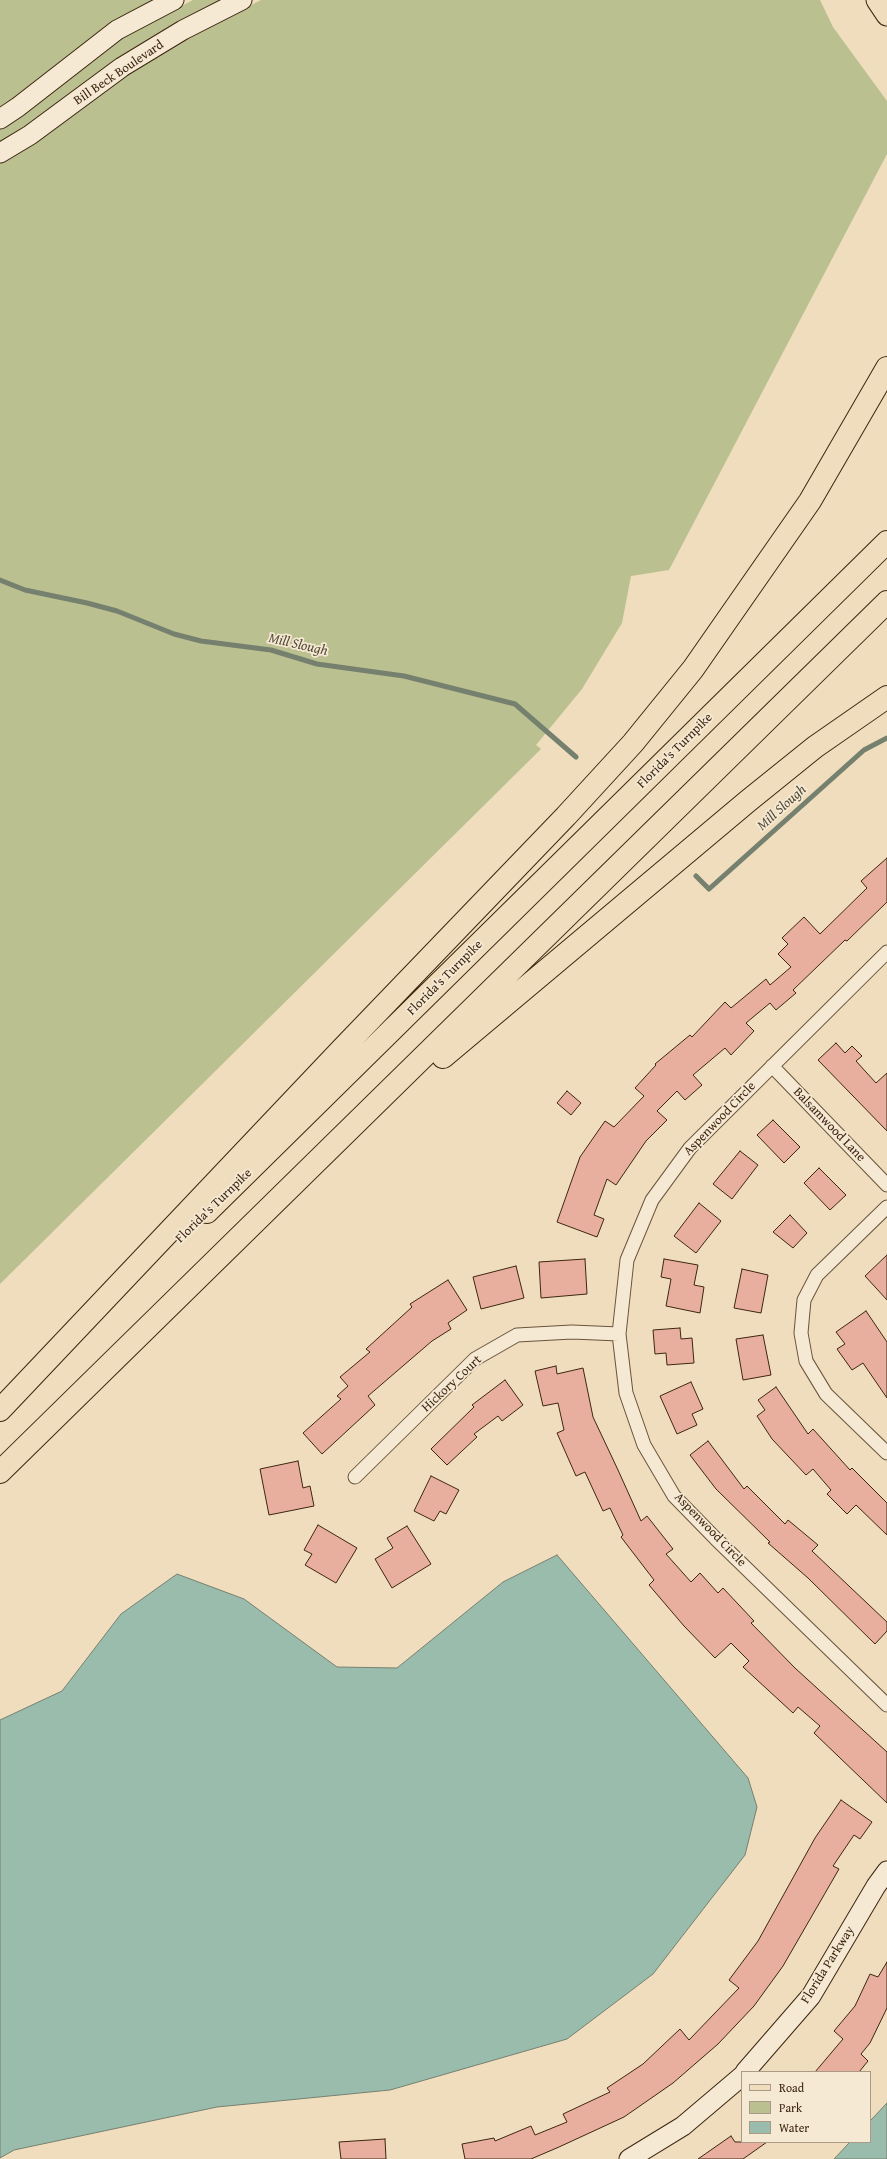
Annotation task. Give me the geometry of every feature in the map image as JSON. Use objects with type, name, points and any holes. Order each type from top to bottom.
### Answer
[{"type":"highway","points":[[0,1412],[341,1050],[566,816],[633,743],[693,669],[810,501],[887,368]]},
{"type":"highway","name":"Florida's Turnpike","points":[[0,1412],[248,1172],[887,542]]},
{"type":"highway","points":[[0,1472],[887,602]]},
{"type":"highway","points":[[362,1118],[447,1053],[754,796],[815,747],[887,697]]},
{"type":"main road","points":[[877,0],[887,15]]},
{"type":"street","points":[[0,119],[117,30],[174,0]]},
{"type":"street","name":"Bill Beck Boulevard","points":[[0,153],[30,135],[122,68],[183,30],[239,1]]},
{"type":"street","name":"Aspenwood Circle","points":[[887,952],[690,1148],[652,1200],[627,1260],[619,1334],[626,1393],[644,1445],[674,1496],[716,1539],[887,1705]]},
{"type":"street","name":"Balsamwood Lane","points":[[772,1066],[887,1185]]},
{"type":"street","points":[[887,1208],[817,1276],[804,1300],[801,1333],[806,1361],[826,1394],[887,1453]]},
{"type":"street","name":"Hickory Court","points":[[355,1477],[475,1359],[516,1336],[572,1332],[619,1334]]},
{"type":"street","name":"Florida Parkway","points":[[746,2071],[811,1996],[876,1886],[887,1871]]},
{"type":"street","points":[[629,2159],[683,2126],[741,2077]]},
{"type":"green space","points":[[0,0],[155,0],[0,109]]},
{"type":"green space","points":[[193,0],[224,0],[0,143],[0,129],[122,37]]},
{"type":"green space","points":[[261,0],[820,0],[833,27],[887,101],[887,154],[669,570],[631,576],[622,623],[582,689],[536,745],[541,749],[0,1284],[0,163],[35,141],[127,74],[187,37]]},
{"type":"water","points":[[557,1555],[748,1778],[757,1807],[745,1855],[653,1974],[567,2039],[390,2090],[217,2107],[14,2150],[0,2158],[0,1720],[62,1691],[121,1614],[177,1574],[244,1599],[337,1667],[397,1668],[503,1582]]},
{"type":"water","points":[[887,2103],[887,2159],[834,2159],[849,2143],[871,2143],[871,2120]]},
{"type":"building","points":[[887,858],[887,902],[793,990],[796,993],[776,1010],[770,1003],[746,1023],[754,1031],[731,1055],[725,1048],[693,1075],[702,1085],[685,1100],[677,1091],[657,1111],[667,1120],[646,1141],[616,1185],[607,1179],[594,1215],[604,1219],[597,1237],[557,1222],[580,1157],[605,1121],[614,1127],[644,1096],[635,1088],[656,1065],[655,1064],[690,1035],[692,1037],[725,1002],[731,1008],[766,979],[770,985],[791,967],[778,954],[788,944],[782,938],[804,917],[820,934],[867,888],[861,881]]},
{"type":"building","points":[[836,1043],[845,1053],[852,1046],[862,1056],[856,1061],[876,1083],[887,1073],[887,1131],[818,1060]]},
{"type":"building","points":[[567,1091],[581,1103],[571,1115],[557,1103]]},
{"type":"building","points":[[773,1120],[800,1147],[784,1163],[757,1135]]},
{"type":"building","points":[[740,1151],[758,1165],[732,1199],[713,1184]]},
{"type":"building","points":[[819,1168],[846,1195],[830,1210],[804,1183]]},
{"type":"building","points":[[699,1203],[721,1221],[696,1253],[674,1236]]},
{"type":"building","points":[[790,1215],[807,1233],[793,1248],[773,1232]]},
{"type":"building","points":[[887,1255],[887,1300],[865,1276]]},
{"type":"building","points":[[585,1259],[587,1294],[541,1298],[539,1262]]},
{"type":"building","points":[[664,1259],[698,1265],[694,1285],[704,1287],[700,1313],[666,1306],[671,1279],[661,1277]]},
{"type":"building","points":[[516,1266],[524,1298],[481,1309],[473,1277]]},
{"type":"building","points":[[742,1269],[768,1275],[761,1313],[734,1308]]},
{"type":"building","points":[[448,1280],[467,1310],[448,1323],[451,1329],[432,1341],[368,1396],[375,1405],[322,1454],[303,1433],[341,1399],[337,1396],[348,1386],[340,1377],[370,1352],[366,1349],[412,1307],[410,1304]]},
{"type":"building","points":[[866,1311],[887,1342],[887,1398],[863,1363],[852,1370],[837,1349],[845,1344],[836,1332]]},
{"type":"building","points":[[680,1328],[681,1339],[692,1338],[694,1363],[667,1365],[666,1353],[655,1354],[653,1330]]},
{"type":"building","points":[[763,1335],[771,1375],[743,1380],[736,1339]]},
{"type":"building","points":[[556,1366],[557,1374],[583,1368],[593,1417],[641,1521],[647,1516],[673,1549],[666,1554],[691,1582],[700,1573],[718,1593],[723,1588],[754,1621],[751,1623],[795,1668],[887,1752],[887,1803],[814,1733],[820,1726],[798,1707],[793,1713],[743,1667],[749,1661],[731,1643],[715,1658],[684,1626],[649,1585],[654,1580],[621,1537],[623,1535],[610,1508],[603,1511],[585,1472],[576,1476],[557,1433],[564,1430],[558,1403],[543,1406],[535,1371]]},
{"type":"building","points":[[505,1380],[523,1405],[502,1421],[498,1416],[474,1434],[477,1437],[447,1465],[431,1449],[474,1407],[472,1405]]},
{"type":"building","points":[[691,1382],[703,1409],[692,1414],[697,1425],[677,1434],[660,1396]]},
{"type":"building","points":[[776,1387],[808,1434],[813,1429],[850,1470],[852,1468],[887,1503],[887,1535],[856,1505],[847,1514],[827,1494],[831,1490],[813,1469],[806,1475],[772,1439],[757,1416],[765,1410],[758,1400]]},
{"type":"building","points":[[708,1441],[744,1489],[747,1486],[785,1524],[788,1520],[818,1545],[812,1551],[887,1622],[887,1631],[875,1644],[808,1578],[768,1543],[770,1542],[716,1489],[690,1455]]},
{"type":"building","points":[[298,1461],[303,1488],[310,1486],[314,1506],[269,1515],[260,1469]]},
{"type":"building","points":[[431,1476],[459,1490],[446,1514],[440,1511],[434,1521],[414,1511]]},
{"type":"building","points":[[318,1525],[357,1548],[336,1583],[305,1565],[312,1554],[304,1550]]},
{"type":"building","points":[[407,1526],[431,1564],[392,1588],[375,1559],[393,1548],[387,1538]]},
{"type":"building","points":[[841,1800],[872,1822],[860,1839],[854,1835],[833,1866],[839,1869],[783,1966],[754,2006],[718,2044],[673,2083],[624,2117],[559,2147],[531,2159],[465,2159],[462,2144],[494,2138],[495,2141],[531,2126],[535,2135],[567,2122],[563,2114],[610,2092],[607,2088],[643,2064],[680,2029],[689,2040],[739,1988],[729,1980],[758,1941],[815,1838]]},
{"type":"building","points":[[887,1962],[887,2008],[870,2043],[861,2054],[868,2061],[860,2071],[816,2071],[843,2039],[834,2031],[855,2006],[870,1974],[878,1977]]},
{"type":"building","points":[[731,2136],[735,2142],[766,2143],[743,2159],[698,2159]]},
{"type":"building","points":[[385,2139],[386,2159],[341,2159],[339,2142]]},
{"type":"waterway","name":"Mill Slough","points":[[0,580],[25,590],[117,611],[174,634],[201,641],[271,650],[317,664],[404,676],[515,704],[576,757]]},
{"type":"waterway","name":"Mill Slough","points":[[696,876],[709,889],[864,750],[887,738]]}]
